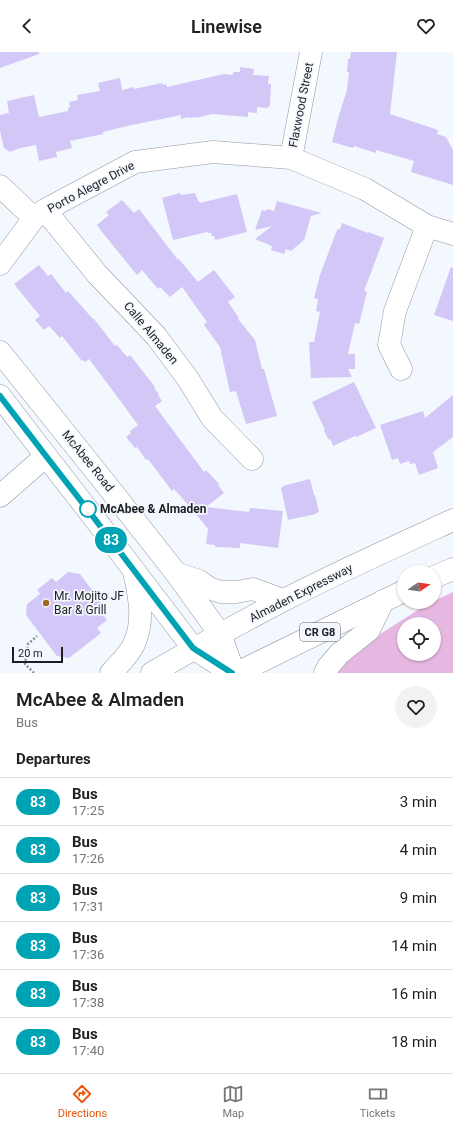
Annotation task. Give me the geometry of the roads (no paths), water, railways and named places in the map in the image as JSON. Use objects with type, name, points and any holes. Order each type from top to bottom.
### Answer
[{"type":"street","name":"Flaxwood Street","points":[[292,158],[311,52]]},
{"type":"street","name":"Porto Alegre Drive","points":[[0,264],[39,214],[135,162],[213,152],[292,158],[365,189],[427,226],[453,234]]},
{"type":"street","name":"Calle Almaden","points":[[0,186],[39,214],[156,336],[188,379],[212,418],[252,459]]},
{"type":"street","points":[[401,369],[389,345],[395,312],[427,226]]},
{"type":"street","name":"McAbee Road","points":[[0,352],[176,573],[220,634],[233,673]]},
{"type":"street","points":[[0,396],[193,648],[233,673]]},
{"type":"street","points":[[0,496],[46,456]]},
{"type":"street","name":"Almaden Expressway","points":[[152,673],[193,648],[283,600],[453,520]]},
{"type":"street","points":[[441,575],[453,569]]},
{"type":"street","points":[[111,673],[126,657],[134,644],[139,630],[140,602],[134,571]]},
{"type":"street","points":[[176,573],[199,581],[209,588],[220,592],[236,592],[253,589],[283,600]]},
{"type":"street","name":"CR G8","points":[[237,673],[397,594]]},
{"type":"street","points":[[325,673],[339,654],[369,630],[383,601]]},
{"type":"place","name":"McAbee & Almaden","points":[[88,509]]},
{"type":"place","name":"Mr. Mojito JF Bar & Grill","points":[[46,603]]}]
